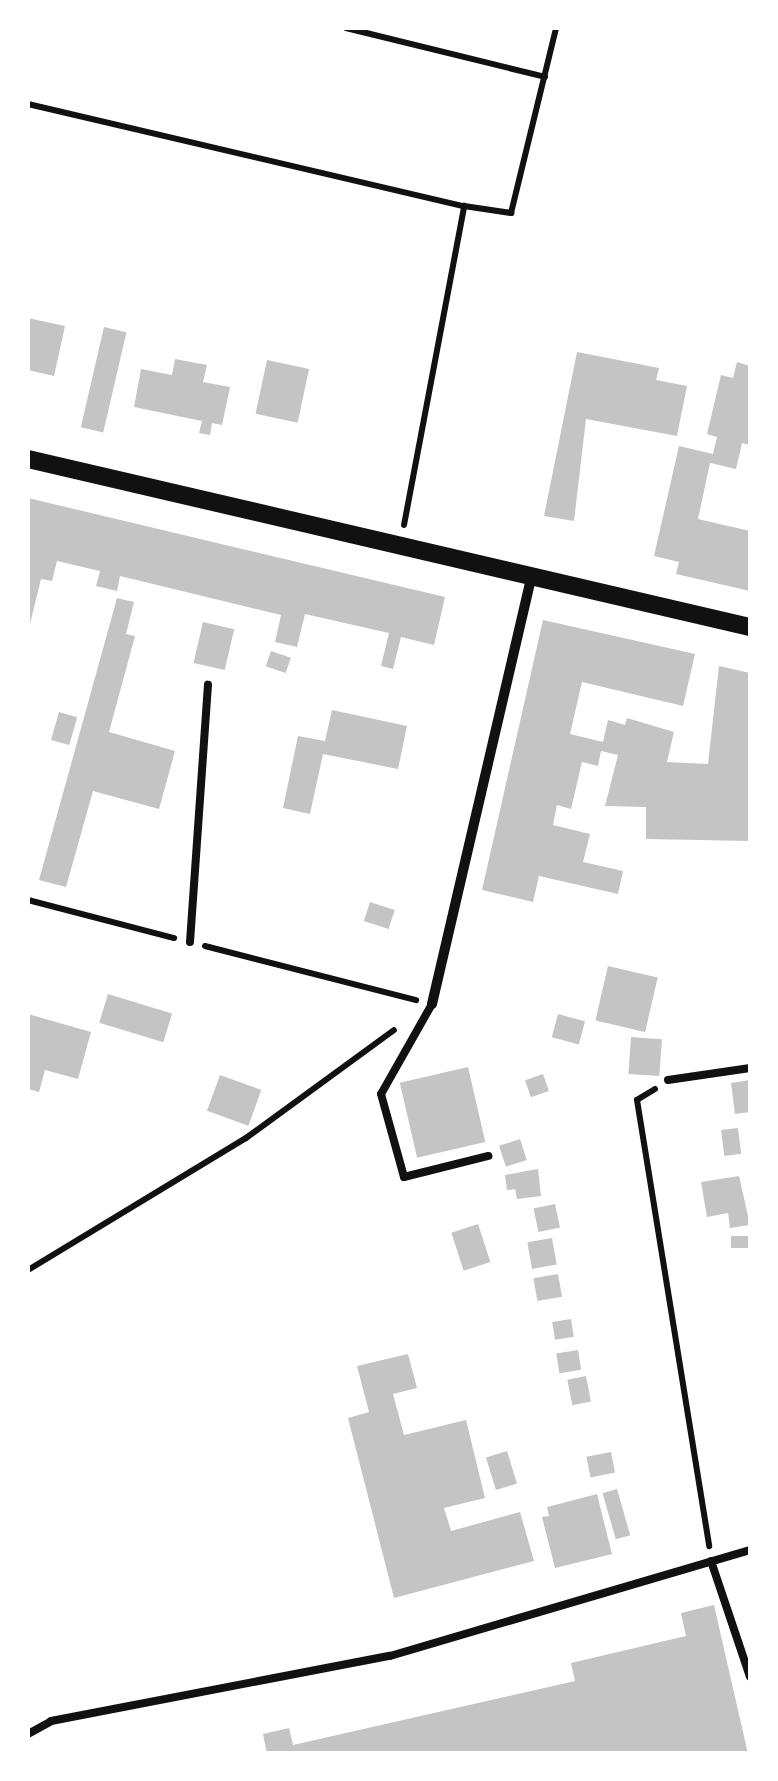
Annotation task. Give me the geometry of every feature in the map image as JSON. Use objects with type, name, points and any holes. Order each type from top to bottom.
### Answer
[{"type":"street","points":[[28,459],[532,572],[750,626]]},
{"type":"street","points":[[432,1004],[532,572]]},
{"type":"lane","points":[[190,942],[208,685]]},
{"type":"lane","points":[[432,1004],[381,1094],[404,1178],[488,1156]]},
{"type":"lane","points":[[668,1080],[750,1068]]},
{"type":"lane","points":[[28,1734],[50,1720],[390,1656],[750,1550]]},
{"type":"lane","points":[[711,1561],[750,1677]]},
{"type":"path","points":[[346,28],[545,77]]},
{"type":"path","points":[[28,104],[464,206],[511,213],[556,28]]},
{"type":"path","points":[[400,542],[464,206]]},
{"type":"path","points":[[28,900],[432,1004]]},
{"type":"path","points":[[417,1014],[432,1004]]},
{"type":"path","points":[[28,1270],[246,1138],[402,1024]]},
{"type":"path","points":[[668,1080],[638,1100],[711,1561]]},
{"type":"building","points":[[28,318],[65,326],[54,376],[28,370]]},
{"type":"building","points":[[104,327],[126,332],[103,433],[81,427]]},
{"type":"building","points":[[577,352],[659,368],[656,380],[687,386],[677,436],[586,419],[574,521],[544,516]]},
{"type":"building","points":[[175,359],[207,365],[203,382],[230,387],[222,425],[212,423],[210,435],[199,433],[202,421],[134,407],[141,369],[172,375]]},
{"type":"building","points":[[267,360],[309,369],[298,423],[256,414]]},
{"type":"building","points":[[737,362],[750,366],[750,445],[742,443],[736,469],[710,463],[698,519],[750,531],[750,591],[676,574],[679,562],[654,556],[679,446],[713,454],[717,437],[707,434],[721,375],[733,378]]},
{"type":"building","points":[[28,498],[445,597],[434,645],[401,637],[393,669],[381,666],[389,633],[305,614],[297,647],[275,642],[281,615],[120,576],[117,591],[96,586],[100,571],[57,561],[52,581],[41,579],[28,632]]},
{"type":"building","points":[[117,598],[134,602],[126,634],[135,636],[109,732],[175,751],[159,809],[93,791],[66,887],[39,880]]},
{"type":"building","points":[[543,620],[695,654],[683,706],[582,682],[570,734],[603,742],[608,720],[625,725],[627,718],[674,732],[667,762],[708,764],[719,666],[750,673],[750,841],[646,839],[646,807],[605,806],[618,755],[601,751],[598,766],[582,762],[571,809],[557,805],[553,825],[590,834],[583,862],[623,871],[618,894],[539,876],[533,902],[482,890]]},
{"type":"building","points":[[203,622],[234,629],[225,670],[194,663]]},
{"type":"building","points":[[271,651],[291,658],[286,673],[266,666]]},
{"type":"building","points":[[332,710],[407,726],[398,769],[323,754],[310,814],[283,808],[298,736],[325,741]]},
{"type":"building","points":[[59,712],[77,717],[69,745],[51,740]]},
{"type":"building","points":[[370,902],[395,910],[389,929],[364,921]]},
{"type":"building","points":[[608,966],[658,977],[645,1032],[595,1021]]},
{"type":"building","points":[[108,994],[172,1014],[163,1042],[99,1023]]},
{"type":"building","points":[[28,1014],[91,1032],[78,1079],[45,1070],[39,1092],[28,1089]]},
{"type":"building","points":[[558,1014],[585,1021],[579,1044],[552,1037]]},
{"type":"building","points":[[631,1037],[662,1039],[659,1076],[628,1074]]},
{"type":"building","points":[[468,1067],[485,1142],[417,1158],[400,1083]]},
{"type":"building","points":[[543,1074],[549,1091],[531,1097],[525,1080]]},
{"type":"building","points":[[220,1075],[261,1090],[248,1126],[207,1111]]},
{"type":"building","points":[[750,1080],[750,1112],[735,1114],[731,1083]]},
{"type":"building","points":[[738,1128],[741,1154],[724,1156],[721,1130]]},
{"type":"building","points":[[520,1139],[527,1160],[506,1167],[499,1146]]},
{"type":"building","points":[[538,1169],[541,1196],[517,1199],[515,1189],[507,1190],[505,1175]]},
{"type":"building","points":[[739,1176],[750,1225],[730,1228],[728,1213],[707,1217],[701,1182]]},
{"type":"building","points":[[555,1204],[560,1227],[538,1232],[533,1209]]},
{"type":"building","points":[[478,1224],[490,1262],[464,1271],[451,1233]]},
{"type":"building","points":[[731,1236],[750,1236],[750,1248],[731,1248]]},
{"type":"building","points":[[552,1238],[557,1265],[532,1269],[527,1242]]},
{"type":"building","points":[[558,1274],[562,1297],[537,1301],[533,1278]]},
{"type":"building","points":[[571,1319],[574,1337],[555,1340],[552,1322]]},
{"type":"building","points":[[578,1350],[581,1370],[559,1373],[556,1353]]},
{"type":"building","points":[[408,1354],[417,1388],[393,1394],[404,1435],[466,1420],[485,1498],[444,1508],[451,1531],[520,1512],[534,1561],[394,1598],[348,1418],[369,1412],[357,1366]]},
{"type":"building","points":[[586,1376],[591,1402],[572,1405],[567,1380]]},
{"type":"building","points":[[507,1451],[517,1484],[496,1490],[486,1457]]},
{"type":"building","points":[[611,1452],[615,1473],[590,1477],[586,1457]]},
{"type":"building","points":[[617,1489],[630,1535],[616,1539],[603,1493]]},
{"type":"building","points":[[597,1494],[612,1554],[555,1568],[542,1517],[549,1516],[547,1507]]},
{"type":"building","points":[[714,1605],[748,1754],[267,1754],[263,1734],[289,1728],[293,1745],[575,1681],[571,1663],[686,1636],[681,1613]]}]
